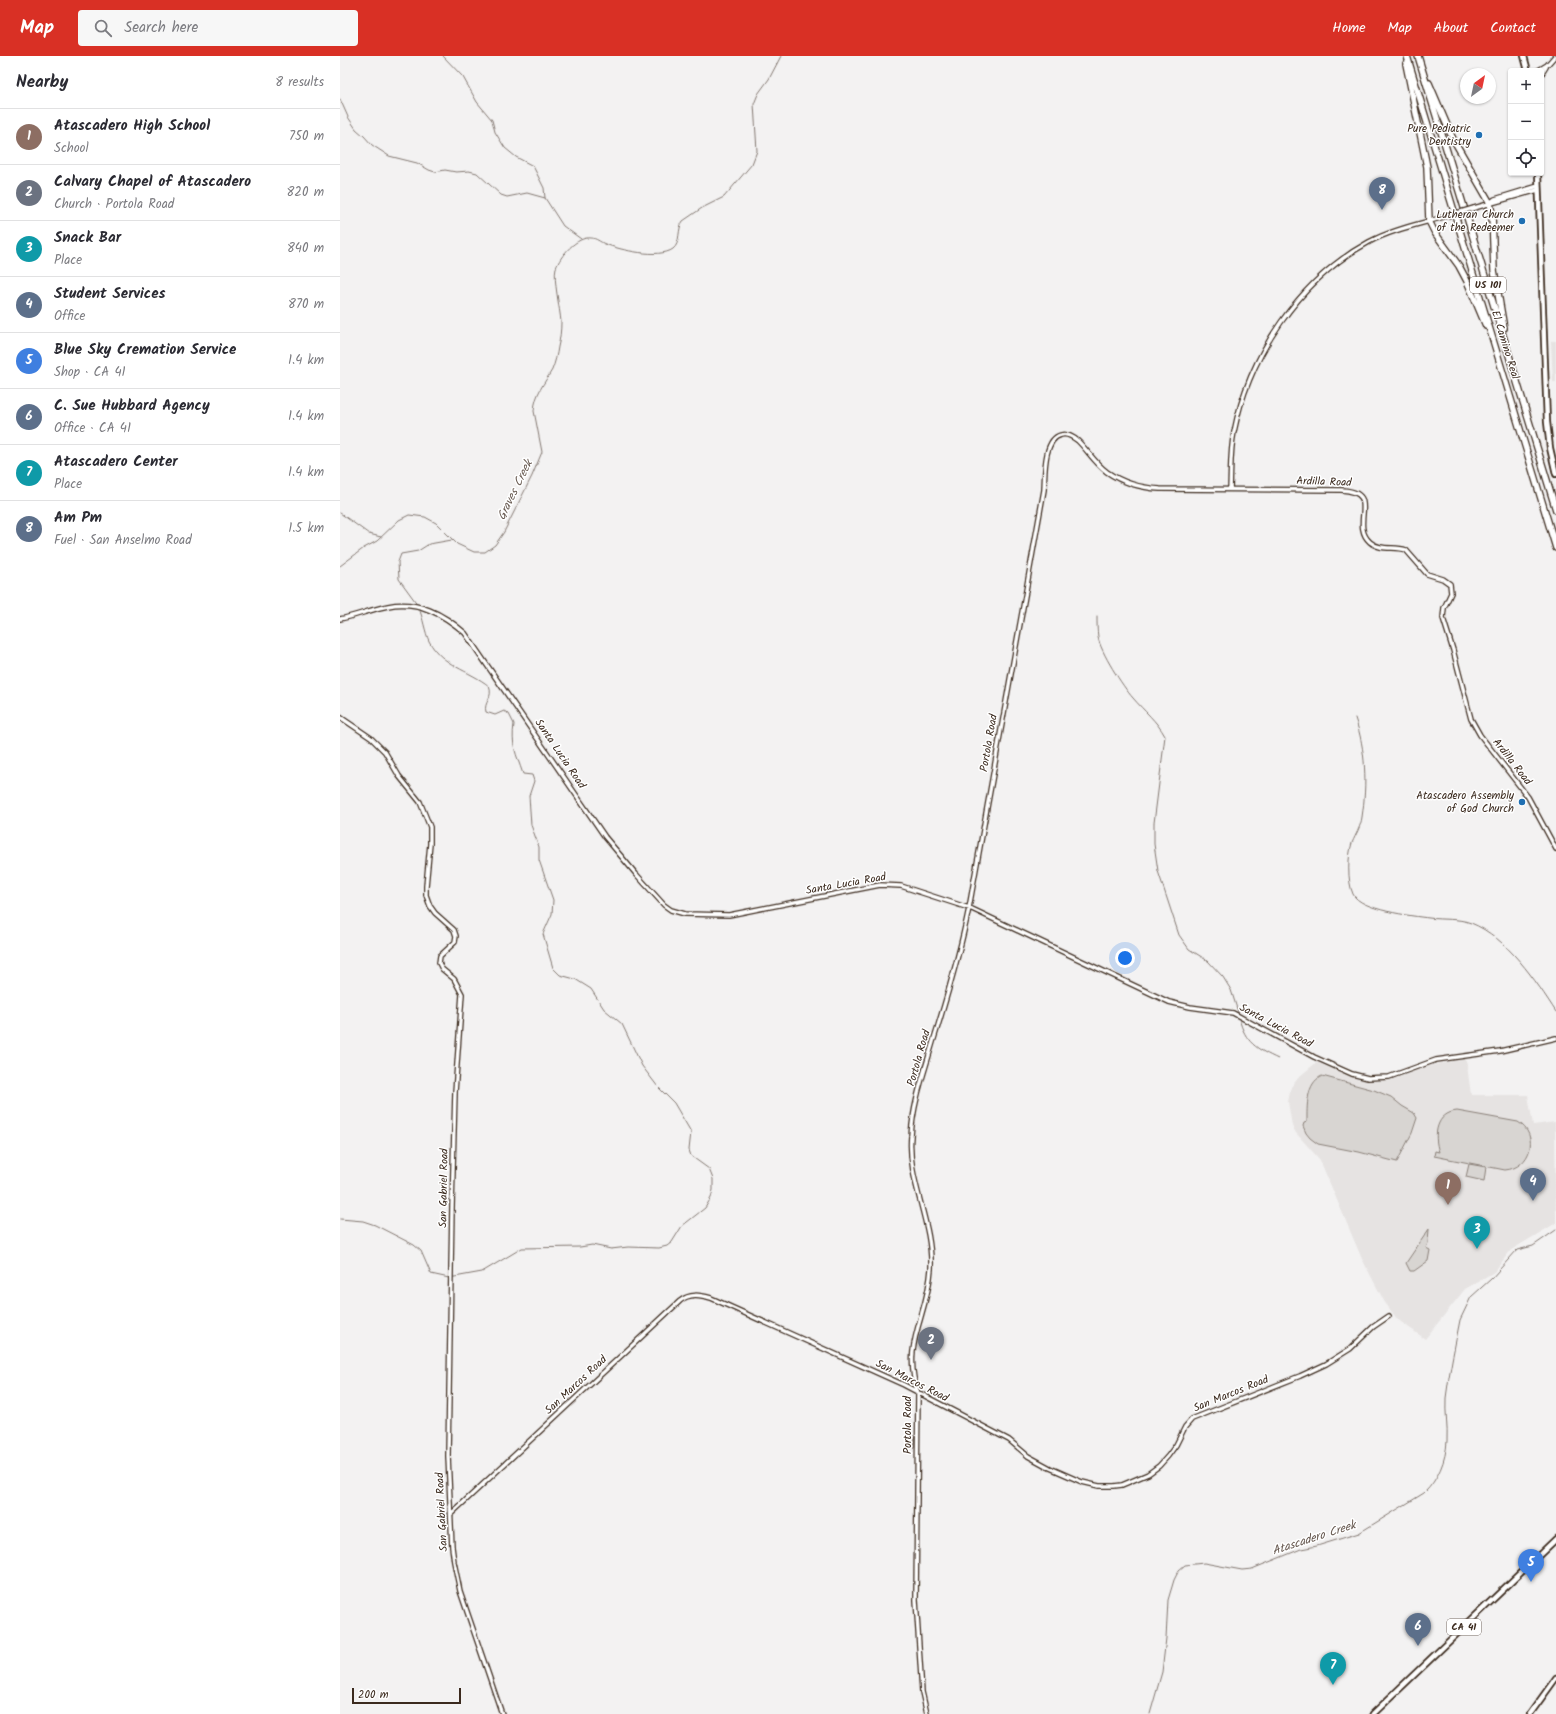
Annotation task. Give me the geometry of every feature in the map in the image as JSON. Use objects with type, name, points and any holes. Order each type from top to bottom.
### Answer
[{"type":"highway","points":[[1406,56],[1427,167],[1429,221],[1435,233],[1459,266],[1467,281],[1496,351]]},
{"type":"highway","name":"El Camino Real","points":[[1406,56],[1556,548]]},
{"type":"highway","points":[[1419,58],[1452,137],[1490,203],[1494,270],[1509,354]]},
{"type":"highway","name":"El Camino Real","points":[[1419,58],[1556,510]]},
{"type":"main road","points":[[1524,56],[1527,68]]},
{"type":"main road","points":[[1538,176],[1546,401],[1550,448],[1556,474]]},
{"type":"main road","name":"CA 41","points":[[1373,1714],[1556,1539]]},
{"type":"main road","points":[[1530,1714],[1556,1678]]},
{"type":"street","points":[[1544,70],[1555,56]]},
{"type":"street","points":[[1542,68],[1547,65]]},
{"type":"street","points":[[1230,489],[1234,433],[1240,410],[1256,365],[1278,326],[1310,287],[1357,249],[1385,235],[1490,203],[1496,203],[1538,188]]},
{"type":"street","name":"Portola Road","points":[[927,1714],[922,1692],[916,1600],[918,1393],[912,1370],[912,1352],[914,1336],[928,1290],[931,1256],[926,1217],[912,1164],[910,1137],[913,1114],[956,965],[969,908],[1044,490],[1048,448],[1052,439],[1060,435],[1067,435],[1077,440]]},
{"type":"street","name":"Ardilla Road","points":[[1077,440],[1106,471],[1135,486],[1160,489],[1341,490],[1356,492],[1361,496],[1364,502],[1362,527],[1365,536],[1370,542],[1380,547],[1406,550],[1427,574],[1448,582],[1451,593],[1444,608],[1443,618],[1454,650],[1470,719],[1480,735],[1528,797],[1556,849]]},
{"type":"street","name":"Santa Lucia Road","points":[[340,619],[389,606],[404,605],[420,606],[433,610],[454,623],[465,633],[605,837],[631,869],[664,905],[671,910],[685,914],[729,915],[884,884],[901,886],[969,908],[1169,1002],[1190,1007],[1236,1014],[1314,1057],[1363,1077],[1374,1079],[1389,1077],[1436,1060],[1494,1052],[1556,1038]]},
{"type":"street","name":"San Gabriel Road","points":[[340,717],[371,738],[385,752],[399,776],[420,802],[430,827],[426,895],[435,913],[454,930],[456,936],[455,942],[440,956],[439,962],[442,969],[454,979],[462,994],[456,1081],[452,1205],[448,1456],[451,1514],[454,1562],[460,1591],[502,1714]]},
{"type":"street","name":"San Marcos Road","points":[[451,1514],[687,1296],[699,1295],[711,1298],[846,1358],[1009,1440],[1028,1456],[1069,1477],[1099,1486],[1122,1485],[1142,1477],[1159,1466],[1176,1445],[1185,1427],[1192,1419],[1300,1376],[1326,1364],[1350,1349],[1373,1327],[1389,1316]]},
{"type":"shaded area","points":[[1551,341],[1556,341],[1556,382],[1553,382]]},
{"type":"shaded area","points":[[1466,1058],[1471,1095],[1528,1095],[1533,1125],[1555,1122],[1556,1223],[1511,1250],[1494,1272],[1465,1289],[1425,1339],[1397,1319],[1384,1301],[1362,1259],[1320,1160],[1296,1133],[1292,1126],[1288,1102],[1291,1087],[1300,1076],[1317,1062],[1357,1079],[1370,1081],[1397,1078],[1423,1067]]},
{"type":"shaded area","points":[[1322,1076],[1374,1090],[1391,1097],[1414,1113],[1417,1118],[1412,1133],[1397,1162],[1359,1152],[1318,1144],[1310,1138],[1303,1126],[1304,1123],[1307,1122],[1308,1096],[1313,1084]]},
{"type":"shaded area","points":[[1457,1111],[1518,1122],[1525,1128],[1529,1135],[1530,1150],[1526,1157],[1514,1168],[1505,1170],[1434,1156],[1435,1151],[1439,1152],[1436,1139],[1440,1120],[1444,1116]]},
{"type":"shaded area","points":[[1469,1164],[1486,1167],[1484,1181],[1466,1177]]},
{"type":"shaded area","points":[[1429,1229],[1426,1248],[1430,1250],[1428,1261],[1414,1271],[1410,1271],[1406,1263]]},
{"type":"waterway","points":[[443,56],[463,77],[477,102],[492,120],[495,132],[505,148],[516,157],[533,166],[544,188],[545,198],[563,226],[581,239]]},
{"type":"waterway","name":"Graves Creek","points":[[340,566],[364,548],[377,541],[399,520],[409,515],[425,517],[436,523],[457,544],[474,552],[485,552],[495,545],[504,532],[532,476],[542,452],[534,411],[538,394],[552,370],[560,338],[561,322],[555,280],[555,273],[558,263],[575,243],[586,238],[593,238],[605,244],[629,251],[659,253],[667,252],[673,249],[677,243],[683,221],[702,208],[724,197],[752,164],[757,151],[754,104],[758,94],[769,79],[781,56]]},
{"type":"waterway","points":[[340,99],[348,117],[356,129],[372,145],[389,156],[417,163],[435,172],[445,170],[456,172],[469,171],[477,173],[501,195],[507,197],[527,193],[545,198]]},
{"type":"waterway","points":[[340,513],[369,534],[381,537]]},
{"type":"waterway","points":[[418,605],[399,579],[398,562],[401,554],[418,551],[429,544],[452,540]]},
{"type":"waterway","points":[[340,1219],[363,1221],[375,1225],[414,1245],[421,1251],[431,1274],[449,1278],[482,1272],[522,1248],[580,1247],[592,1245],[611,1249],[628,1247],[659,1248],[667,1246],[672,1242],[682,1226],[705,1208],[711,1198],[713,1190],[713,1179],[709,1169],[691,1156],[689,1150],[691,1132],[674,1103],[658,1087],[642,1066],[622,1024],[604,1009],[591,989],[575,979],[560,975],[553,968],[543,934],[552,914],[553,900],[539,860],[539,847],[531,825],[529,796],[534,781],[532,775],[523,774],[518,760],[513,738],[514,724],[509,714],[504,711],[495,715],[486,712],[485,709],[490,694],[489,686],[448,662],[434,649],[429,641],[419,608]]},
{"type":"waterway","points":[[1097,616],[1098,637],[1107,660],[1129,693],[1165,736],[1154,823],[1154,844],[1158,871],[1179,935],[1189,949],[1208,961],[1223,977],[1231,990],[1239,1015]]},
{"type":"waterway","points":[[1355,718],[1359,730],[1363,755],[1365,792],[1361,820],[1352,843],[1350,854],[1349,875],[1353,894],[1358,900],[1376,908],[1399,914],[1434,919],[1461,920],[1471,923],[1484,930],[1497,938],[1520,961],[1556,1012]]},
{"type":"waterway","points":[[1239,1018],[1248,1039],[1258,1048],[1278,1059]]},
{"type":"waterway","name":"Atascadero Creek","points":[[1150,1714],[1162,1672],[1168,1600],[1174,1580],[1179,1570],[1185,1565],[1204,1563],[1242,1570],[1252,1569],[1301,1549],[1317,1546],[1359,1533],[1424,1493],[1437,1476],[1445,1455],[1447,1436],[1446,1398],[1449,1378],[1460,1320],[1471,1297],[1491,1279],[1517,1250],[1533,1246],[1556,1230]]},
{"type":"place","name":"Pure Pediatric Dentistry","points":[[1479,135]]},
{"type":"place","name":"Am Pm","points":[[1382,210]]},
{"type":"place","name":"Lutheran Church of the Redeemer","points":[[1522,221]]},
{"type":"place","name":"Atascadero Assembly of God Church","points":[[1522,802]]},
{"type":"place","name":"Student Services","points":[[1533,1201]]},
{"type":"place","name":"Atascadero High School","points":[[1448,1205]]},
{"type":"place","name":"Snack Bar","points":[[1477,1249]]},
{"type":"place","name":"Calvary Chapel of Atascadero","points":[[931,1360]]},
{"type":"place","name":"Blue Sky Cremation Service","points":[[1531,1582]]},
{"type":"place","name":"C. Sue Hubbard Agency","points":[[1418,1646]]},
{"type":"place","name":"Atascadero Center","points":[[1333,1685]]}]
